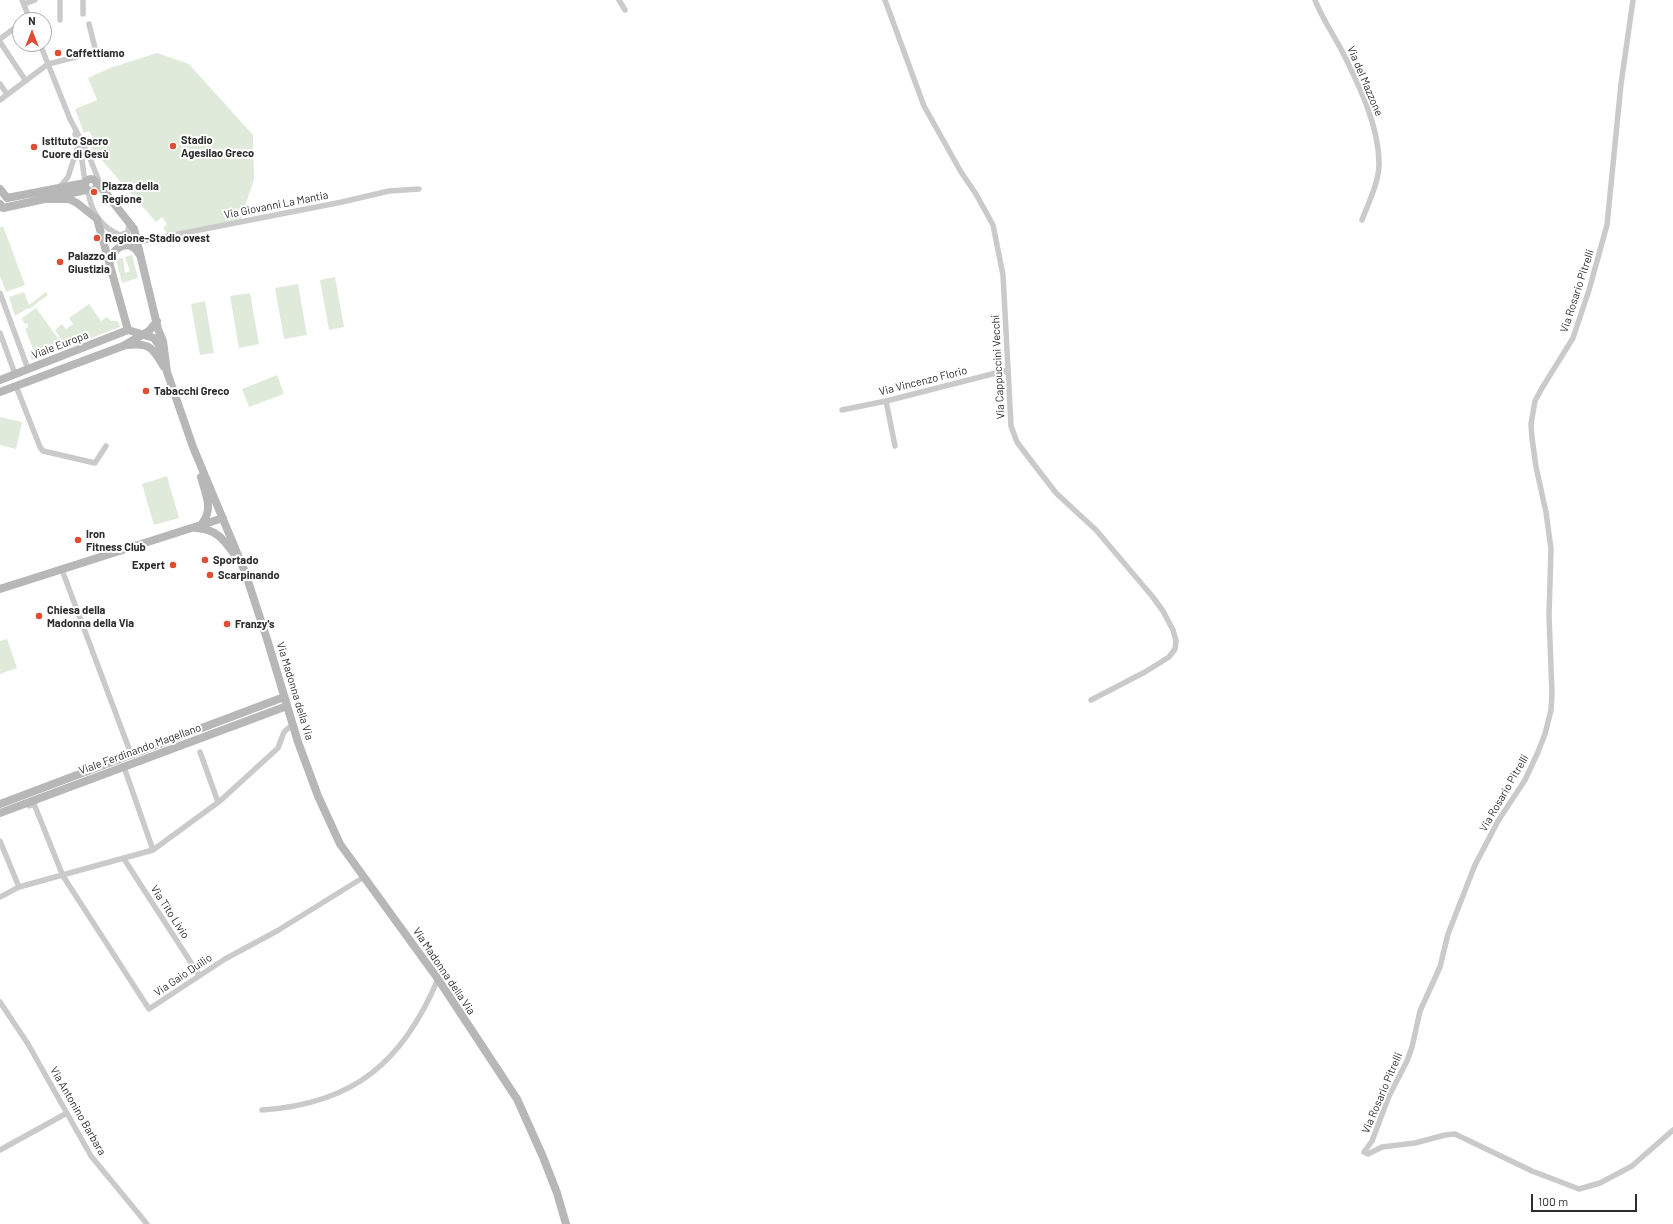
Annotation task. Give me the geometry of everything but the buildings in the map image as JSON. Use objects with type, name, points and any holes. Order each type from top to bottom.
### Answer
[{"type":"street","points":[[26,12],[23,2],[35,0]]},
{"type":"street","points":[[60,0],[60,20]]},
{"type":"street","points":[[83,0],[83,14]]},
{"type":"street","points":[[619,0],[625,10]]},
{"type":"street","name":"Via Cappuccini Vecchi","points":[[885,0],[924,106],[961,172],[976,194],[993,224],[1003,275],[1011,426],[1016,442],[1056,492],[1096,530],[1152,596],[1163,611],[1173,630],[1176,641],[1175,649],[1169,657],[1145,672],[1091,700]]},
{"type":"street","name":"Via del Mazzone","points":[[1315,0],[1354,76],[1368,110],[1374,133],[1379,166],[1373,191],[1362,220]]},
{"type":"street","name":"Via Rosario Pitrelli","points":[[1633,0],[1621,84],[1607,225],[1603,242],[1573,338],[1535,401],[1531,424],[1536,467],[1546,512],[1551,549],[1549,616],[1553,676],[1551,710],[1538,752],[1524,780],[1498,821],[1475,865],[1448,934],[1440,967],[1420,1011],[1412,1047],[1389,1096],[1372,1141],[1364,1152],[1368,1154],[1382,1147],[1416,1143],[1454,1134],[1532,1171],[1578,1189],[1600,1183],[1632,1166],[1673,1130]]},
{"type":"street","points":[[0,100],[48,64],[96,52],[89,24]]},
{"type":"street","points":[[0,39],[12,30]]},
{"type":"street","points":[[0,42],[26,80]]},
{"type":"street","points":[[43,52],[98,183]]},
{"type":"street","points":[[0,84],[7,94]]},
{"type":"street","points":[[70,119],[78,146],[90,204],[97,220],[128,330],[154,338],[164,354]]},
{"type":"street","points":[[58,188],[68,176],[76,157],[78,146]]},
{"type":"street","points":[[1,208],[47,199],[86,186],[90,179],[98,183]]},
{"type":"street","name":"Via Madonna della Via","points":[[98,183],[134,229],[158,329],[163,341],[167,372],[194,451],[245,572],[292,725],[318,796],[340,844],[438,979],[517,1099],[544,1157],[566,1224]]},
{"type":"street","points":[[0,189],[7,198],[58,188],[86,186]]},
{"type":"street","name":"Via Giovanni La Mantia","points":[[139,248],[389,191],[418,189]]},
{"type":"street","points":[[47,199],[69,199],[77,203],[97,220],[120,235],[128,232],[129,223]]},
{"type":"street","points":[[109,264],[113,252],[120,246],[125,245],[139,248]]},
{"type":"street","points":[[1,297],[28,369]]},
{"type":"street","points":[[123,346],[144,334],[152,328],[157,321]]},
{"type":"street","name":"Viale Europa","points":[[0,380],[128,330]]},
{"type":"street","points":[[0,333],[15,374]]},
{"type":"street","points":[[123,346],[145,344],[151,347],[167,372]]},
{"type":"street","name":"Viale Europa","points":[[0,392],[123,346]]},
{"type":"street","name":"Via Vincenzo Florio","points":[[842,410],[886,401],[1008,370]]},
{"type":"street","points":[[16,386],[40,447],[43,451],[95,463],[106,446]]},
{"type":"street","points":[[886,401],[895,446]]},
{"type":"street","points":[[194,451],[209,507],[206,519],[201,525]]},
{"type":"street","points":[[0,589],[223,518]]},
{"type":"street","points":[[192,528],[211,530],[221,536],[245,572]]},
{"type":"street","points":[[62,570],[131,754]]},
{"type":"street","name":"Viale Ferdinando Magellano","points":[[0,804],[284,697]]},
{"type":"street","name":"Viale Ferdinando Magellano","points":[[0,814],[287,706]]},
{"type":"street","points":[[0,897],[19,887],[153,850],[218,802],[278,748],[284,732],[292,725]]},
{"type":"street","points":[[200,752],[218,802]]},
{"type":"street","points":[[124,767],[153,850]]},
{"type":"street","points":[[0,817],[34,804],[63,876]]},
{"type":"street","points":[[0,841],[19,887]]},
{"type":"street","name":"Via Tito Livio","points":[[124,859],[199,975]]},
{"type":"street","name":"Via Gaio Duilio","points":[[63,876],[149,1009],[225,959],[277,931],[364,877]]},
{"type":"street","points":[[262,1110],[289,1108],[317,1102],[357,1085],[382,1065],[406,1038],[427,1005],[438,979]]},
{"type":"street","name":"Via Antonino Barbara","points":[[0,1002],[28,1044],[91,1156],[147,1224]]},
{"type":"street","points":[[0,1150],[66,1113]]},
{"type":"green space","name":"Stadio Agesilao Greco","points":[[157,53],[189,64],[253,135],[254,179],[241,219],[168,234],[163,228],[167,224],[162,217],[156,222],[91,148],[96,143],[89,131],[84,133],[75,109],[97,100],[88,78],[110,68]]},
{"type":"green space","points":[[3,226],[25,285],[6,292],[0,276],[0,228]]},
{"type":"green space","points":[[132,255],[138,278],[122,283],[116,259],[123,258],[125,273],[130,271],[125,257]]},
{"type":"green space","points":[[335,277],[344,327],[329,330],[320,280]]},
{"type":"green space","points":[[298,284],[307,335],[284,339],[275,288]]},
{"type":"green space","points":[[24,292],[29,305],[46,292],[48,295],[29,309],[28,308],[15,316],[9,297]]},
{"type":"green space","points":[[250,293],[259,344],[239,348],[230,296]]},
{"type":"green space","points":[[205,301],[214,353],[200,355],[191,304]]},
{"type":"green space","points":[[89,304],[101,321],[107,317],[111,321],[118,321],[120,327],[67,347],[55,330],[62,324],[66,329],[73,324],[69,318]]},
{"type":"green space","points":[[36,308],[65,348],[32,360],[30,354],[34,351],[25,329],[28,327],[28,324],[24,323],[22,318]]},
{"type":"green space","points":[[277,375],[284,394],[249,407],[242,389]]},
{"type":"green space","points":[[0,417],[22,422],[16,449],[0,445]]},
{"type":"green space","points":[[167,476],[179,518],[154,525],[142,484]]},
{"type":"green space","points":[[7,639],[17,668],[0,674],[0,641]]},
{"type":"place","name":"Caffettiamo","points":[[58,53]]},
{"type":"place","name":"Stadio Agesilao Greco","points":[[173,146]]},
{"type":"place","name":"Istituto Sacro Cuore di Gesù","points":[[34,147]]},
{"type":"place","name":"Piazza della Regione","points":[[94,192]]},
{"type":"place","name":"Regione-Stadio ovest","points":[[97,238]]},
{"type":"place","name":"Palazzo di Giustizia","points":[[60,262]]},
{"type":"place","name":"Tabacchi Greco","points":[[146,391]]},
{"type":"place","name":"Iron Fitness Club","points":[[78,540]]},
{"type":"place","name":"Sportado","points":[[205,560]]},
{"type":"place","name":"Expert","points":[[173,565]]},
{"type":"place","name":"Scarpinando","points":[[210,575]]},
{"type":"place","name":"Chiesa della Madonna della Via","points":[[39,616]]},
{"type":"place","name":"Franzy's","points":[[227,624]]}]
